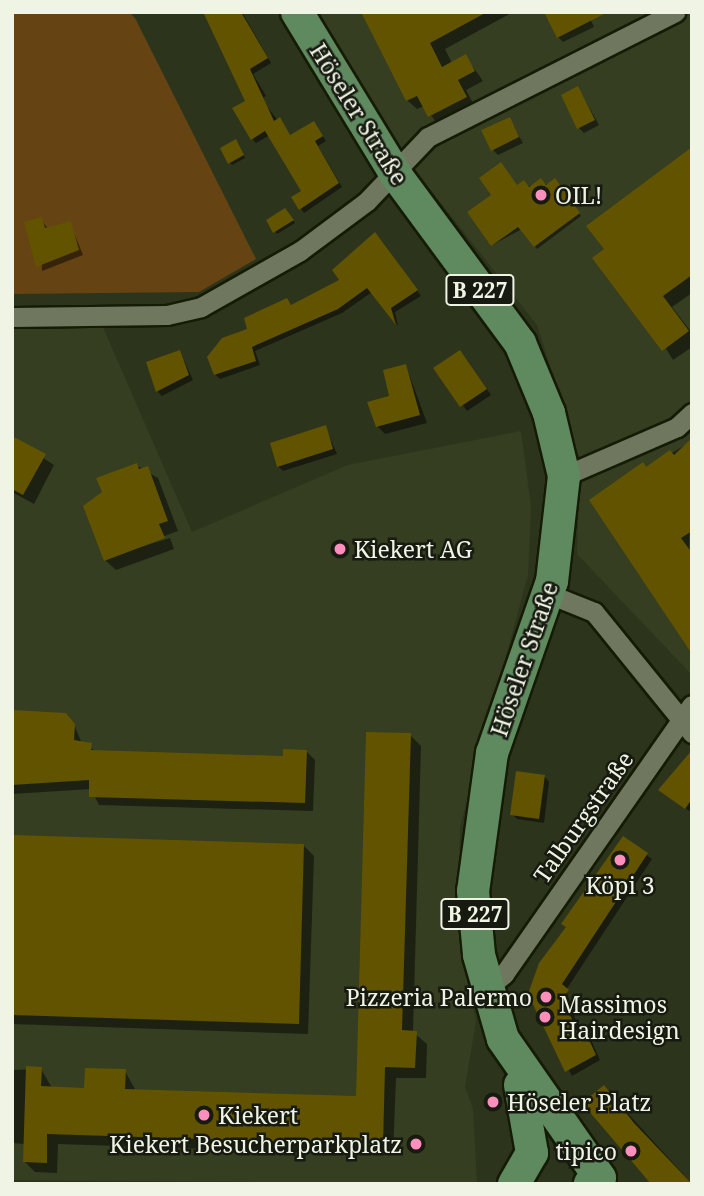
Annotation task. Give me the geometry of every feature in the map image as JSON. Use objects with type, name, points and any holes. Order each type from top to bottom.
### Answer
[{"type":"main road","name":"Höseler Straße","points":[[297,12],[396,175],[520,343],[549,413],[564,476],[549,594],[492,753],[482,800],[473,891],[486,988],[513,1060],[595,1181]]},
{"type":"main road","name":"B 227","points":[[513,1060],[533,1136],[529,1160],[514,1184]]},
{"type":"street","points":[[12,317],[167,315],[201,307],[300,251],[396,175],[428,137],[675,12]]},
{"type":"street","points":[[564,476],[677,427],[692,413]]},
{"type":"street","points":[[549,594],[594,612],[688,719]]},
{"type":"street","name":"Talburgstraße","points":[[486,988],[504,974],[688,719]]},
{"type":"shaded area","points":[[12,12],[129,12],[135,18],[256,259],[199,292],[12,294]]},
{"type":"shaded area","points":[[313,12],[692,12],[692,675],[577,554],[580,461],[537,325],[392,141]]},
{"type":"shaded area","points":[[102,325],[192,532],[348,465],[521,431],[531,506],[528,575],[460,827],[458,927],[476,1021],[465,1087],[473,1109],[477,1184],[12,1180],[12,328]]},
{"type":"building","points":[[203,12],[241,12],[268,58],[250,69],[274,121],[280,117],[290,135],[314,121],[323,136],[315,141],[339,183],[299,210],[291,197],[301,191],[265,131],[251,140],[232,108],[245,101]]},
{"type":"building","points":[[361,12],[487,12],[430,43],[442,67],[466,54],[475,71],[458,80],[467,97],[428,117],[417,96],[406,101]]},
{"type":"building","points":[[544,12],[608,12],[557,38]]},
{"type":"building","points":[[578,86],[595,120],[577,129],[561,95]]},
{"type":"building","points":[[510,117],[519,137],[491,151],[481,130]]},
{"type":"building","points":[[236,139],[244,155],[228,164],[220,148]]},
{"type":"building","points":[[692,147],[692,275],[663,296],[689,331],[662,351],[592,258],[604,249],[586,226]]},
{"type":"building","points":[[501,162],[517,185],[524,180],[529,187],[541,178],[546,185],[555,178],[580,213],[534,247],[518,227],[491,246],[467,212],[491,195],[479,178]]},
{"type":"building","points":[[285,208],[294,220],[273,233],[266,220]]},
{"type":"building","points":[[42,217],[45,228],[71,221],[79,250],[36,267],[24,222]]},
{"type":"building","points":[[375,232],[418,290],[391,308],[396,325],[367,288],[338,309],[252,347],[256,361],[214,375],[207,357],[222,338],[247,329],[244,318],[287,298],[291,305],[339,280],[332,270]]},
{"type":"building","points":[[180,350],[189,375],[156,392],[146,362]]},
{"type":"building","points":[[460,350],[487,389],[460,407],[433,368]]},
{"type":"building","points":[[406,364],[420,415],[376,427],[367,402],[389,396],[383,370]]},
{"type":"building","points":[[326,425],[333,449],[277,467],[270,443]]},
{"type":"building","points":[[12,436],[46,454],[23,495],[12,489]]},
{"type":"building","points":[[692,438],[692,531],[681,538],[692,553],[692,654],[589,500],[643,462],[646,467],[670,450],[674,455]]},
{"type":"building","points":[[137,463],[139,469],[148,466],[168,521],[159,524],[165,538],[104,561],[83,506],[102,492],[96,478]]},
{"type":"building","points":[[12,710],[66,713],[75,724],[74,740],[92,743],[91,750],[283,756],[283,749],[307,750],[305,803],[89,797],[89,780],[12,785]]},
{"type":"building","points":[[366,732],[411,733],[402,1030],[417,1031],[415,1068],[385,1067],[383,1145],[47,1134],[47,1163],[23,1162],[26,1066],[42,1067],[41,1086],[84,1088],[85,1068],[126,1069],[125,1089],[356,1096]]},
{"type":"building","points":[[692,750],[692,799],[685,809],[658,790]]},
{"type":"building","points":[[516,771],[545,775],[539,819],[510,815]]},
{"type":"building","points":[[12,835],[304,844],[299,1024],[12,1015]]},
{"type":"building","points":[[623,836],[648,853],[562,984],[569,990],[563,998],[579,1036],[586,1033],[596,1055],[565,1072],[528,994],[539,963],[566,927],[561,924]]},
{"type":"building","points":[[604,1085],[634,1123],[692,1184],[651,1184],[582,1103]]},
{"type":"place","name":"OIL!","points":[[541,195]]},
{"type":"place","name":"Kiekert AG","points":[[340,549]]},
{"type":"place","name":"Köpi 3","points":[[620,860]]},
{"type":"place","name":"Pizzeria Palermo","points":[[546,997]]},
{"type":"place","name":"Massimos Hairdesign","points":[[545,1017]]},
{"type":"place","name":"Höseler Platz","points":[[493,1102]]},
{"type":"place","name":"Kiekert","points":[[204,1115]]},
{"type":"place","name":"Kiekert Besucherparkplatz","points":[[416,1144]]},
{"type":"place","name":"tipico","points":[[631,1151]]}]
